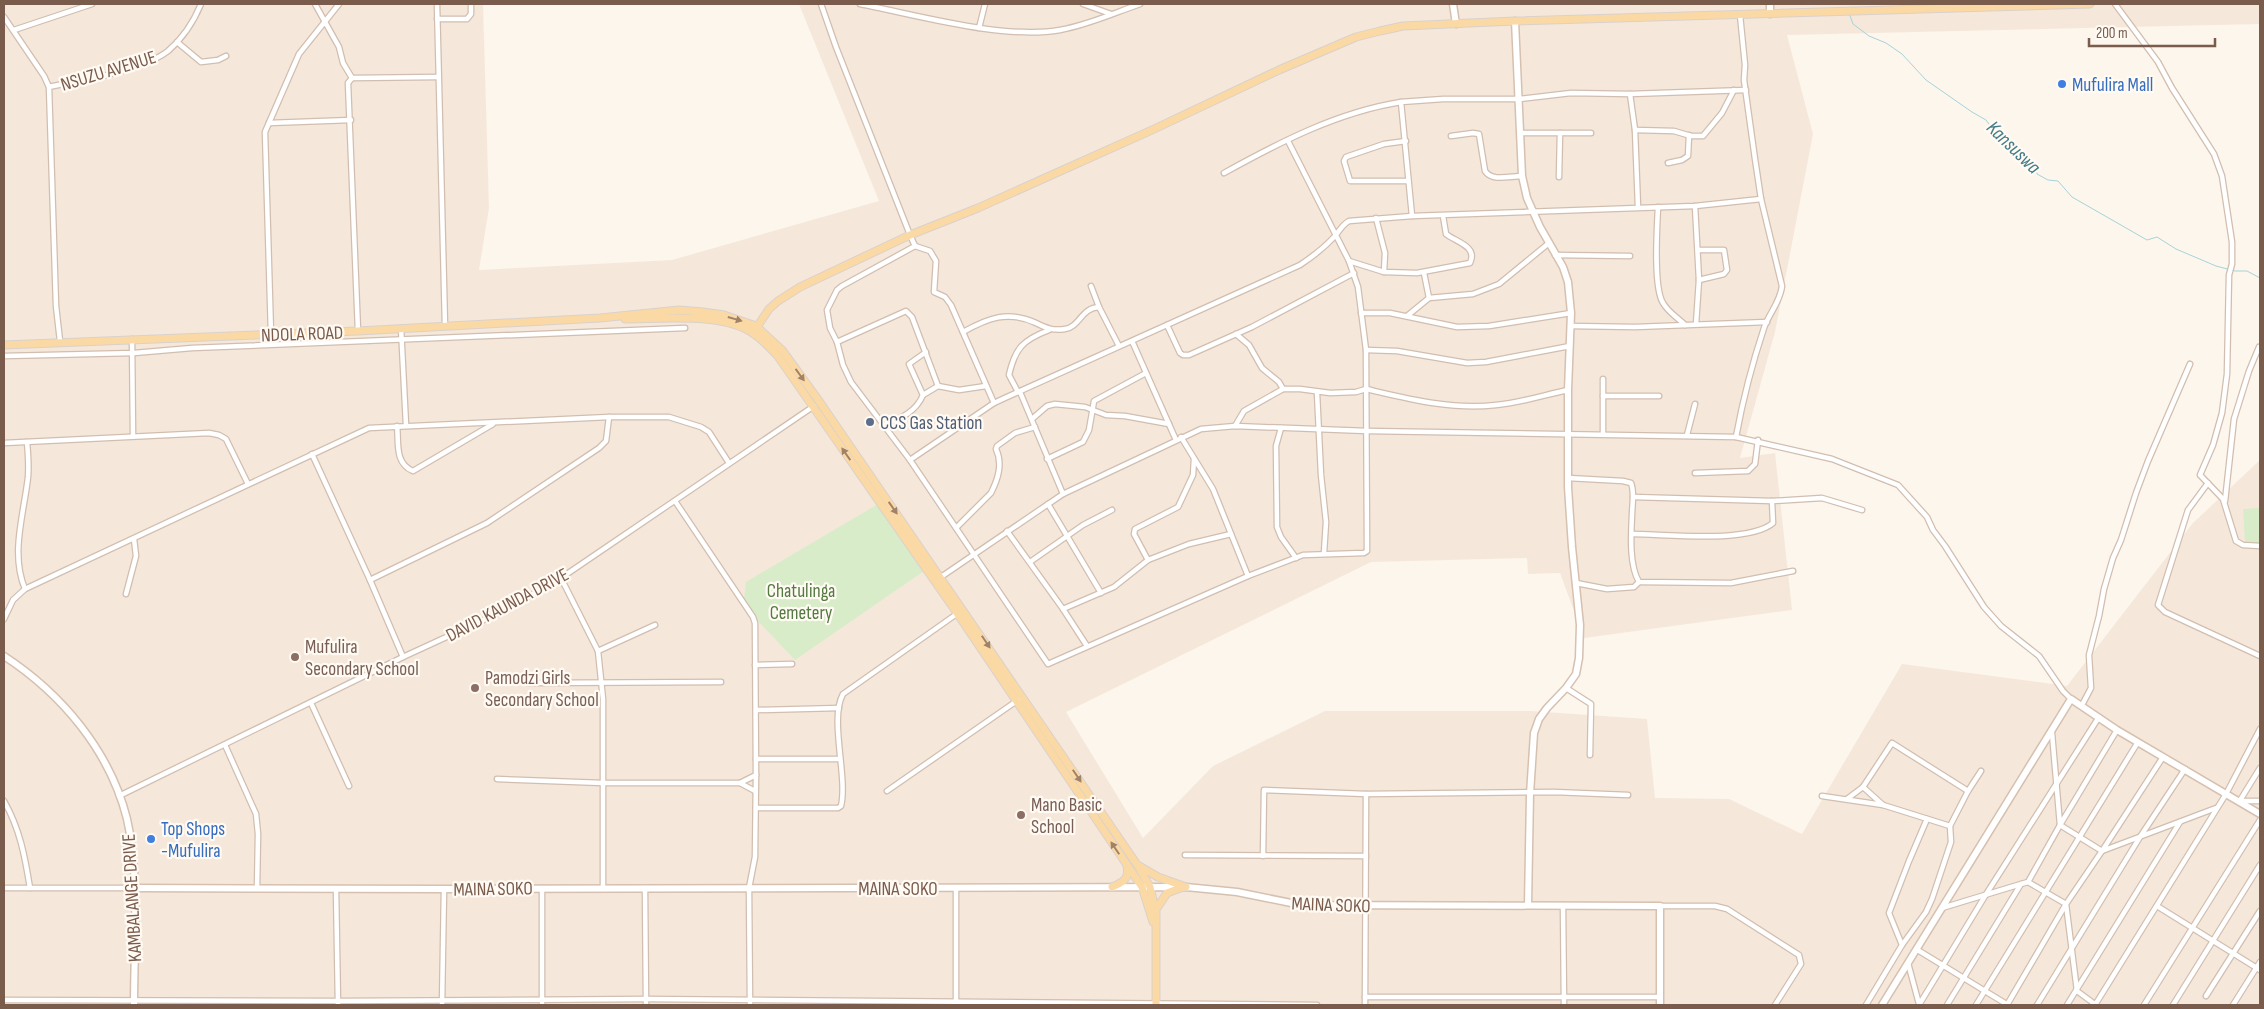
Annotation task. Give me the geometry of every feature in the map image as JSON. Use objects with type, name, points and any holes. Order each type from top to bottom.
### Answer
[{"type":"main road","points":[[1156,1004],[1156,911],[1150,887],[1138,866],[1022,696],[960,611],[816,404],[754,329],[769,309],[789,293],[910,235],[978,208],[1356,37],[1403,26],[2090,4]]},
{"type":"main road","name":"NDOLA ROAD","points":[[4,345],[358,331],[600,318],[710,320],[754,329]]},
{"type":"main road","points":[[960,611],[1016,702],[1142,887],[1150,908],[1156,939]]},
{"type":"main road","points":[[1112,888],[1121,884],[1126,878],[1127,866]]},
{"type":"main road","points":[[1138,866],[1158,877],[1186,887]]},
{"type":"main road","points":[[1156,911],[1167,893],[1186,887]]},
{"type":"street","points":[[14,30],[92,4]]},
{"type":"street","name":"NSUZU AVENUE","points":[[49,87],[150,62],[168,51],[176,42],[195,18],[201,4]]},
{"type":"street","points":[[315,4],[339,47],[343,63],[352,78]]},
{"type":"street","points":[[271,334],[264,154],[265,132],[295,60],[323,21],[339,4]]},
{"type":"street","points":[[437,4],[445,326]]},
{"type":"street","points":[[437,19],[467,19],[471,14],[471,4]]},
{"type":"street","points":[[821,4],[910,235],[915,246],[930,251],[936,260],[934,292],[945,297],[951,305],[994,403]]},
{"type":"street","points":[[860,4],[979,28],[1041,32],[1059,30],[1111,14],[1131,5],[1140,4]]},
{"type":"street","points":[[979,28],[985,4]]},
{"type":"street","points":[[1083,4],[1111,14]]},
{"type":"street","points":[[1453,4],[1456,24]]},
{"type":"street","points":[[1770,4],[1770,14]]},
{"type":"street","points":[[2115,4],[2158,62],[2172,88],[2214,154],[2222,176],[2232,242],[2232,264],[2228,275],[2227,374],[2222,413],[2213,445],[2200,474],[2225,502]]},
{"type":"street","points":[[1736,436],[1745,391],[1766,322],[1780,299],[1782,286],[1761,199],[1746,90],[1740,15]]},
{"type":"street","points":[[4,17],[44,76],[49,87],[56,306],[60,342]]},
{"type":"street","points":[[1516,21],[1522,176],[1534,212],[1567,276],[1571,313],[1568,390],[1568,478],[1572,547],[1580,625],[1580,658],[1576,674],[1539,719],[1534,733],[1530,794],[1528,905]]},
{"type":"street","points":[[176,42],[201,62],[218,60],[226,56]]},
{"type":"street","points":[[352,78],[438,76]]},
{"type":"street","points":[[352,78],[348,83],[351,120],[358,331]]},
{"type":"street","points":[[1635,130],[1674,131],[1689,136],[1706,134],[1730,101],[1734,90]]},
{"type":"street","points":[[1224,173],[1327,122],[1370,107],[1401,102],[1443,99],[1519,98],[1571,93],[1630,94],[1746,90]]},
{"type":"street","points":[[1630,94],[1635,130],[1638,207]]},
{"type":"street","points":[[1401,102],[1412,216]]},
{"type":"street","points":[[269,123],[351,120]]},
{"type":"street","points":[[1520,133],[1591,133]]},
{"type":"street","points":[[1451,136],[1479,134],[1487,175],[1497,178],[1522,176]]},
{"type":"street","points":[[1559,177],[1560,134]]},
{"type":"street","points":[[1668,163],[1682,160],[1688,156],[1689,136]]},
{"type":"street","points":[[1406,140],[1372,148],[1346,157],[1344,161],[1350,180],[1408,181]]},
{"type":"street","points":[[915,246],[837,290],[828,310],[830,328],[851,382],[910,460],[1048,664],[1248,576],[1296,558],[1324,554],[1364,553],[1367,551],[1366,350],[1358,287],[1349,261],[1288,141]]},
{"type":"street","points":[[910,460],[994,403],[1300,265],[1314,256],[1336,235],[1340,227],[1349,221],[1412,216],[1695,206],[1761,199]]},
{"type":"street","points":[[1695,206],[1699,280],[1696,324]]},
{"type":"street","points":[[1658,207],[1657,249],[1662,300],[1667,309],[1685,324]]},
{"type":"street","points":[[1349,261],[1384,272],[1424,273],[1446,267],[1466,265],[1471,260],[1468,246],[1446,234],[1443,216]]},
{"type":"street","points":[[1376,218],[1385,253],[1384,272]]},
{"type":"street","points":[[1406,316],[1429,298],[1473,294],[1486,290],[1513,274],[1549,243]]},
{"type":"street","points":[[1698,250],[1724,250],[1728,270],[1724,274],[1699,280]]},
{"type":"street","points":[[1556,255],[1630,256]]},
{"type":"street","points":[[1167,325],[1180,352],[1186,356],[1305,300],[1354,273]]},
{"type":"street","points":[[1424,273],[1429,298]]},
{"type":"street","points":[[1091,286],[1099,307],[1119,346]]},
{"type":"street","points":[[1063,494],[1032,419],[1009,375],[1016,352],[1025,341],[1049,330],[1070,328],[1082,314],[1099,307]]},
{"type":"street","points":[[837,342],[906,311],[912,317],[938,386]]},
{"type":"street","points":[[1361,313],[1406,316],[1442,326],[1476,327],[1571,313]]},
{"type":"street","points":[[963,332],[1000,316],[1028,321],[1049,330]]},
{"type":"street","points":[[592,319],[594,331]]},
{"type":"street","points":[[1570,326],[1635,327],[1766,322]]},
{"type":"street","points":[[401,328],[406,425]]},
{"type":"street","points":[[4,356],[134,353],[192,348],[685,328]]},
{"type":"street","points":[[1236,334],[1249,344],[1262,368],[1279,382],[1283,389]]},
{"type":"street","points":[[132,339],[134,353],[132,436]]},
{"type":"street","points":[[1132,341],[1176,440]]},
{"type":"street","points":[[1366,350],[1397,351],[1468,363],[1486,362],[1570,346]]},
{"type":"street","points":[[2259,347],[2249,371],[2234,419],[2225,502],[2236,541],[2243,545],[2260,546]]},
{"type":"street","points":[[924,394],[908,364],[926,352]]},
{"type":"street","points":[[2082,706],[2090,688],[2088,655],[2113,558],[2142,477],[2190,364]]},
{"type":"street","points":[[1047,458],[1083,442],[1088,430],[1094,401],[1146,373]]},
{"type":"street","points":[[1603,379],[1603,433]]},
{"type":"street","points":[[884,424],[908,414],[919,404],[924,394],[938,386],[960,390],[986,386]]},
{"type":"street","points":[[1235,426],[1244,411],[1283,389],[1300,388],[1317,393],[1356,392],[1366,388],[1438,404],[1470,406],[1497,405],[1568,390]]},
{"type":"street","points":[[1317,393],[1326,522],[1324,554]]},
{"type":"street","points":[[1603,396],[1658,396]]},
{"type":"street","name":"DAVID KAUNDA DRIVE","points":[[119,796],[403,657],[504,610],[561,578],[816,404]]},
{"type":"street","points":[[1032,419],[1050,404],[1091,409],[1106,415],[1125,416],[1169,424]]},
{"type":"street","points":[[1688,435],[1694,404]]},
{"type":"street","points":[[4,619],[13,600],[25,589],[359,431],[369,428],[609,417],[669,417],[701,427],[714,439],[729,463]]},
{"type":"street","points":[[370,580],[488,523],[591,454],[606,441],[609,417]]},
{"type":"street","points":[[397,426],[399,457],[407,468],[413,471],[494,423]]},
{"type":"street","points":[[938,579],[1063,494],[1201,429],[1235,426],[1367,431],[1736,436],[1832,459],[1893,481],[1904,489],[1927,517],[1933,530],[1984,607],[2001,626],[2038,656],[2071,699],[2117,730],[2260,814]]},
{"type":"street","points":[[956,527],[991,494],[1000,468],[997,446],[1015,433],[1035,427]]},
{"type":"street","points":[[1280,428],[1276,446],[1278,527],[1281,537],[1296,558]]},
{"type":"street","points":[[4,443],[132,436],[219,435],[226,439],[248,484]]},
{"type":"street","points":[[1181,437],[1212,489],[1248,576]]},
{"type":"street","points":[[1695,473],[1748,471],[1755,464],[1758,440]]},
{"type":"street","points":[[25,589],[18,570],[18,561],[28,475],[28,442]]},
{"type":"street","points":[[312,454],[403,657]]},
{"type":"street","points":[[1148,560],[1134,534],[1134,529],[1178,507],[1193,475],[1194,458]]},
{"type":"street","points":[[1568,478],[1628,482],[1632,487],[1634,572],[1639,582]]},
{"type":"street","points":[[2208,483],[2188,510],[2158,605],[2165,612],[2260,656]]},
{"type":"street","points":[[1633,497],[1772,501],[1822,498],[1862,510]]},
{"type":"street","points":[[675,501],[753,617],[757,710],[755,857],[749,888],[750,1003]]},
{"type":"street","points":[[1632,534],[1726,535],[1754,532],[1773,523],[1772,501]]},
{"type":"street","points":[[1048,504],[1101,593]]},
{"type":"street","points":[[1030,562],[1083,525],[1112,510]]},
{"type":"street","points":[[1007,531],[1064,609],[1087,646]]},
{"type":"street","points":[[1064,609],[1121,582],[1148,560],[1189,544],[1231,534]]},
{"type":"street","points":[[126,594],[136,556],[134,538]]},
{"type":"street","points":[[1576,583],[1607,588],[1634,587],[1639,582],[1730,583],[1794,572]]},
{"type":"street","points":[[561,578],[598,651],[602,684],[603,889]]},
{"type":"street","points":[[756,808],[838,808],[842,802],[839,708],[843,694],[960,611]]},
{"type":"street","points":[[598,651],[655,625]]},
{"type":"street","name":"KAMBALANGE DRIVE","points":[[4,656],[46,688],[68,710],[92,741],[119,796],[127,820],[134,888],[134,1003]]},
{"type":"street","points":[[755,666],[792,664]]},
{"type":"street","points":[[528,683],[720,682]]},
{"type":"street","points":[[1566,688],[1591,704],[1590,755]]},
{"type":"street","points":[[887,791],[1022,696]]},
{"type":"street","points":[[1882,1005],[2052,733],[2071,699]]},
{"type":"street","points":[[311,703],[348,786]]},
{"type":"street","points":[[757,710],[839,708]]},
{"type":"street","points":[[1919,1005],[1985,896],[2099,717]]},
{"type":"street","points":[[2066,904],[2076,991],[2096,1005],[2226,794],[2260,729]]},
{"type":"street","points":[[2028,882],[2117,730]]},
{"type":"street","points":[[2052,733],[2060,825]]},
{"type":"street","points":[[1976,1005],[2079,837],[2109,792],[2138,742]]},
{"type":"street","points":[[1847,799],[1864,787],[1892,743],[1968,791]]},
{"type":"street","points":[[225,745],[256,814],[258,834],[257,889]]},
{"type":"street","points":[[1916,949],[2007,1005],[2066,904],[2163,757]]},
{"type":"street","points":[[756,758],[840,759]]},
{"type":"street","points":[[2239,802],[2260,768]]},
{"type":"street","points":[[2037,1005],[2185,769]]},
{"type":"street","points":[[1866,1005],[1902,945],[1926,912],[1952,842],[1950,826],[1968,791],[1981,771]]},
{"type":"street","points":[[498,779],[603,783],[740,783],[756,775]]},
{"type":"street","points":[[740,783],[755,791]]},
{"type":"street","points":[[1864,787],[1883,805]]},
{"type":"street","points":[[1263,856],[1264,790],[1366,794],[1530,794],[1554,792],[1628,795]]},
{"type":"street","points":[[1365,1005],[1366,794]]},
{"type":"street","points":[[1822,796],[1883,805],[1950,826]]},
{"type":"street","points":[[4,801],[20,836],[25,853],[30,888]]},
{"type":"street","points":[[2239,802],[2260,801]]},
{"type":"street","points":[[2102,851],[2216,808]]},
{"type":"street","points":[[1902,945],[1891,921],[1890,908],[1927,819]]},
{"type":"street","points":[[2144,1005],[2260,820]]},
{"type":"street","points":[[2067,1005],[2180,822]]},
{"type":"street","points":[[2060,825],[2102,851]]},
{"type":"street","points":[[1184,855],[1366,856]]},
{"type":"street","points":[[2173,1005],[2260,865]]},
{"type":"street","points":[[1942,908],[2028,882],[2066,904]]},
{"type":"street","points":[[1947,1005],[2021,884]]},
{"type":"street","name":"MAINA SOKO","points":[[134,888],[1186,887],[1237,892],[1301,905],[1660,906]]},
{"type":"street","points":[[4,888],[134,888]]},
{"type":"street","points":[[542,888],[542,1005]]},
{"type":"street","points":[[645,888],[646,1005]]},
{"type":"street","points":[[955,1003],[956,888]]},
{"type":"street","points":[[336,889],[338,1003]]},
{"type":"street","points":[[442,1002],[444,889]]},
{"type":"street","points":[[1563,905],[1564,1005]]},
{"type":"street","points":[[1660,1005],[1660,906],[1715,906],[1727,909],[1799,955],[1801,964],[1776,1005]]},
{"type":"street","points":[[2157,906],[2258,969]]},
{"type":"street","points":[[2206,996],[2260,911]]},
{"type":"street","points":[[2233,1005],[2258,969],[2260,962]]},
{"type":"street","points":[[1908,963],[1919,1005]]},
{"type":"street","points":[[1365,997],[1660,997]]},
{"type":"street","points":[[4,1000],[134,1003],[338,1003],[646,998],[750,1003],[1317,1005]]},
{"type":"shaded area","points":[[4,4],[483,4],[489,208],[479,270],[672,260],[879,201],[799,4],[2260,4],[2260,24],[1787,35],[1813,134],[1775,332],[1740,458],[1775,453],[1792,610],[1584,638],[1560,573],[1528,574],[1527,558],[1371,562],[1066,712],[1143,838],[1213,766],[1325,711],[1530,711],[1647,719],[1655,798],[1729,799],[1802,834],[1902,664],[2067,686],[2193,523],[2260,460],[2260,1005],[4,1005]]},
{"type":"green space","name":"Chatulinga Cemetery","points":[[878,504],[924,571],[795,660],[757,620],[744,599],[746,582]]},
{"type":"green space","points":[[2260,508],[2260,543],[2245,543],[2243,509]]},
{"type":"waterway","name":"Kansuswa","points":[[1849,13],[1853,24],[1869,36],[1886,43],[1902,54],[1926,80],[1986,120],[1994,131],[2035,164],[2037,174],[2048,180],[2058,181],[2072,197],[2147,240],[2157,237],[2176,249],[2216,266],[2235,271],[2247,271],[2260,278]]},
{"type":"place","name":"Mufulira Mall","points":[[2062,84]]},
{"type":"place","name":"CCS Gas Station","points":[[870,422]]},
{"type":"place","name":"Mufulira Secondary School","points":[[295,657]]},
{"type":"place","name":"Pamodzi Girls Secondary School","points":[[475,688]]},
{"type":"place","name":"Mano Basic School","points":[[1021,815]]},
{"type":"place","name":"Top Shops -Mufulira","points":[[151,839]]}]
